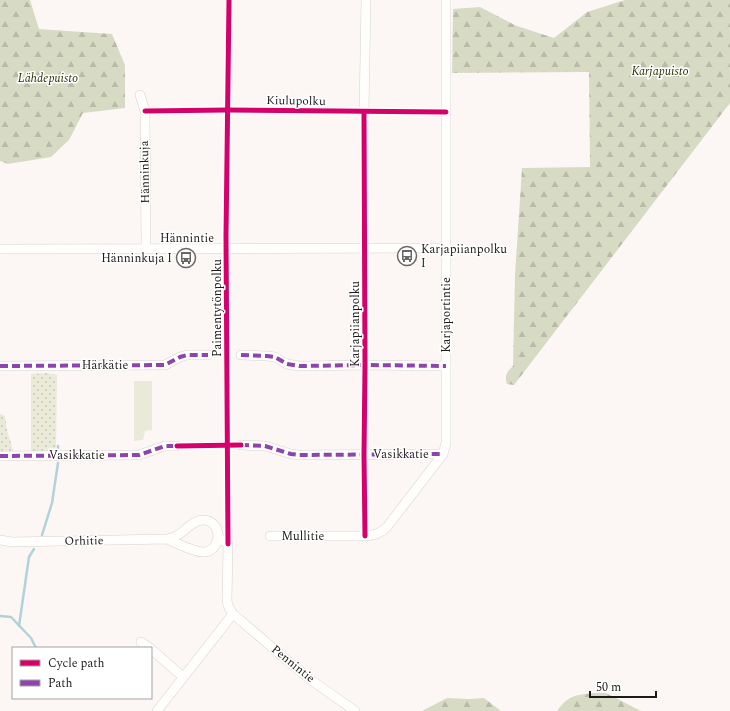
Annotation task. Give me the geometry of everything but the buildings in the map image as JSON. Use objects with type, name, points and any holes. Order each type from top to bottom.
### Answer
[{"type":"street","points":[[364,112],[366,0]]},
{"type":"street","name":"Karjaportintie","points":[[379,534],[387,527],[443,454],[446,443],[446,0]]},
{"type":"street","name":"Hänninkuja","points":[[140,95],[145,111],[146,248]]},
{"type":"street","name":"Hännintie","points":[[0,249],[446,248]]},
{"type":"street","name":"Härkätie","points":[[0,366],[165,365],[187,355],[208,355]]},
{"type":"street","points":[[241,355],[275,357],[287,364],[299,366],[446,366]]},
{"type":"street","name":"Vasikkatie","points":[[0,456],[139,455],[165,446],[177,446]]},
{"type":"street","name":"Vasikkatie","points":[[240,446],[265,446],[299,455],[443,454]]},
{"type":"street","name":"Orhitie","points":[[0,540],[12,542],[167,539],[176,536],[196,522],[202,520],[214,524],[219,538],[212,549],[204,552],[167,539]]},
{"type":"street","name":"Mullitie","points":[[270,536],[365,536],[379,534]]},
{"type":"street","points":[[157,711],[233,614],[227,601],[228,544],[219,538]]},
{"type":"street","name":"Pennintie","points":[[233,614],[306,675],[355,711]]},
{"type":"street","points":[[141,642],[148,647]]},
{"type":"street","points":[[152,650],[184,677]]},
{"type":"green space","name":"Lähdepuisto","points":[[0,0],[30,0],[39,29],[112,34],[125,65],[125,108],[83,113],[69,140],[51,157],[8,164],[0,161]]},
{"type":"green space","name":"Karjapuisto","points":[[625,0],[730,0],[730,103],[514,385],[507,384],[507,374],[513,366],[515,275],[522,168],[590,167],[589,72],[452,73],[453,9],[480,7],[517,26],[554,38],[587,12]]},
{"type":"green space","points":[[46,373],[57,375],[56,453],[31,453],[31,374]]},
{"type":"green space","points":[[134,381],[152,381],[152,430],[145,431],[143,440],[134,441]]},
{"type":"green space","points":[[0,414],[5,416],[7,430],[14,453],[0,453]]},
{"type":"green space","points":[[606,693],[641,711],[557,711],[565,701],[574,696]]},
{"type":"green space","points":[[447,698],[484,698],[501,711],[422,711]]},
{"type":"waterway","points":[[42,535],[52,503],[58,463]]},
{"type":"waterway","points":[[19,626],[29,557],[34,549]]},
{"type":"waterway","points":[[0,616],[11,617],[31,638],[36,647]]},
{"type":"marked path","points":[[0,366],[165,365],[187,355],[208,355]]},
{"type":"marked path","points":[[241,355],[275,357],[287,364],[299,366],[446,366]]},
{"type":"marked path","points":[[241,445],[265,446],[299,455],[443,454]]},
{"type":"marked path","points":[[0,456],[139,455],[165,446],[177,446]]},
{"type":"cycle path","name":"Paimentytönpolku","points":[[228,544],[226,236],[229,0]]},
{"type":"cycle path","name":"Kiulupolku","points":[[145,111],[227,110],[446,112]]},
{"type":"cycle path","name":"Karjapiianpolku","points":[[364,112],[365,536]]},
{"type":"cycle path","points":[[177,446],[241,445]]},
{"type":"place","name":"Karjapiianpolku I","points":[[407,256]]},
{"type":"place","name":"Hänninkuja I","points":[[186,258]]}]
